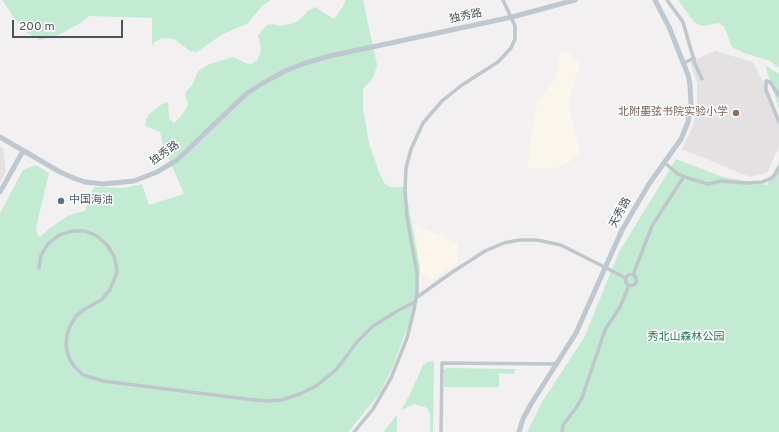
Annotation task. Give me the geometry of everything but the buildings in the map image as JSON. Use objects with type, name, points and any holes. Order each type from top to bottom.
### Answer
[{"type":"main road","name":"独秀路","points":[[0,137],[60,172],[85,182],[107,184],[134,181],[157,172],[177,160],[246,94],[285,70],[330,56],[512,17],[575,0]]},
{"type":"main road","name":"天秀路","points":[[518,432],[531,404],[576,333],[622,230],[649,184],[681,139],[688,122],[691,104],[690,85],[684,63],[670,27],[654,0]]},
{"type":"main road","points":[[0,192],[22,151]]},
{"type":"street","points":[[354,432],[373,408],[391,378],[407,338],[416,300],[417,274],[407,218],[405,190],[406,168],[410,149],[423,124],[442,102],[462,85],[498,62],[508,52],[513,44],[516,35],[515,26],[503,0]]},
{"type":"street","points":[[667,0],[683,22],[702,79]]},
{"type":"street","points":[[684,63],[694,58]]},
{"type":"street","points":[[779,96],[770,82],[766,81],[766,90],[779,122]]},
{"type":"street","points":[[664,163],[678,174],[708,184],[721,181],[747,183],[762,182],[774,176],[779,167]]},
{"type":"street","points":[[633,275],[652,226],[684,176]]},
{"type":"street","points":[[39,268],[41,255],[48,244],[59,235],[73,230],[85,231],[97,236],[107,245],[114,256],[117,272],[110,290],[101,300],[77,315],[66,334],[68,355],[74,366],[83,374],[103,381],[257,400],[282,400],[316,386],[336,370],[357,342],[368,331],[387,317],[416,300],[451,273],[485,251],[499,244],[514,240],[537,240],[554,243],[569,248],[626,278]]},
{"type":"street","points":[[626,278],[633,275]]},
{"type":"street","points":[[562,432],[563,425],[582,398],[605,330],[620,307],[629,286],[636,283],[636,279],[633,275]]},
{"type":"street","points":[[626,278],[626,283],[629,286]]},
{"type":"street","points":[[441,432],[442,363],[557,364]]},
{"type":"shaded area","points":[[560,51],[568,52],[580,64],[571,92],[569,109],[580,152],[570,162],[555,168],[527,168],[537,101],[557,76]]},
{"type":"shaded area","name":"北附墨弦书院实验小学","points":[[715,51],[753,62],[769,94],[779,120],[779,146],[767,173],[750,177],[682,149],[693,126],[697,106],[697,83],[690,62]]},
{"type":"shaded area","points":[[0,147],[3,148],[6,171],[0,183]]},
{"type":"shaded area","points":[[415,224],[458,244],[458,262],[432,280],[420,272]]},
{"type":"green space","points":[[2,0],[271,0],[262,6],[248,23],[221,35],[197,52],[190,51],[174,39],[162,38],[153,43],[152,46],[152,18],[89,16],[81,23],[60,34],[41,40],[22,30]]},
{"type":"green space","points":[[346,0],[363,0],[377,65],[373,78],[363,89],[363,109],[369,143],[380,175],[385,184],[390,187],[405,187],[420,268],[416,304],[391,371],[379,394],[359,419],[348,432],[0,432],[0,213],[23,170],[36,165],[49,173],[36,228],[37,234],[40,237],[66,217],[85,211],[91,192],[95,187],[124,188],[142,184],[149,205],[184,194],[163,145],[160,132],[145,126],[149,114],[162,104],[168,102],[169,119],[174,123],[181,116],[188,105],[185,93],[192,85],[199,70],[210,64],[233,57],[251,64],[257,60],[260,54],[261,48],[258,35],[267,25],[273,24],[279,26],[291,24],[298,21],[309,10],[315,7],[334,19]]},
{"type":"green space","points":[[678,0],[779,0],[779,68],[770,61],[744,53],[732,47],[724,26],[718,23],[705,26],[694,22]]},
{"type":"green space","points":[[765,65],[779,74],[779,109]]},
{"type":"green space","name":"秀北山森林公园","points":[[676,159],[723,177],[767,185],[779,163],[779,432],[527,432],[542,402],[584,338],[619,252]]},
{"type":"green space","points":[[434,361],[433,432],[430,432],[430,415],[428,409],[414,404],[401,410],[423,365],[427,362]]},
{"type":"green space","points":[[447,368],[516,369],[514,374],[499,373],[499,387],[444,387],[444,370]]},
{"type":"green space","points":[[397,415],[397,432],[383,432]]},
{"type":"place","name":"北附墨弦书院实验小学","points":[[736,113]]},
{"type":"place","name":"中国海油","points":[[61,201]]}]
